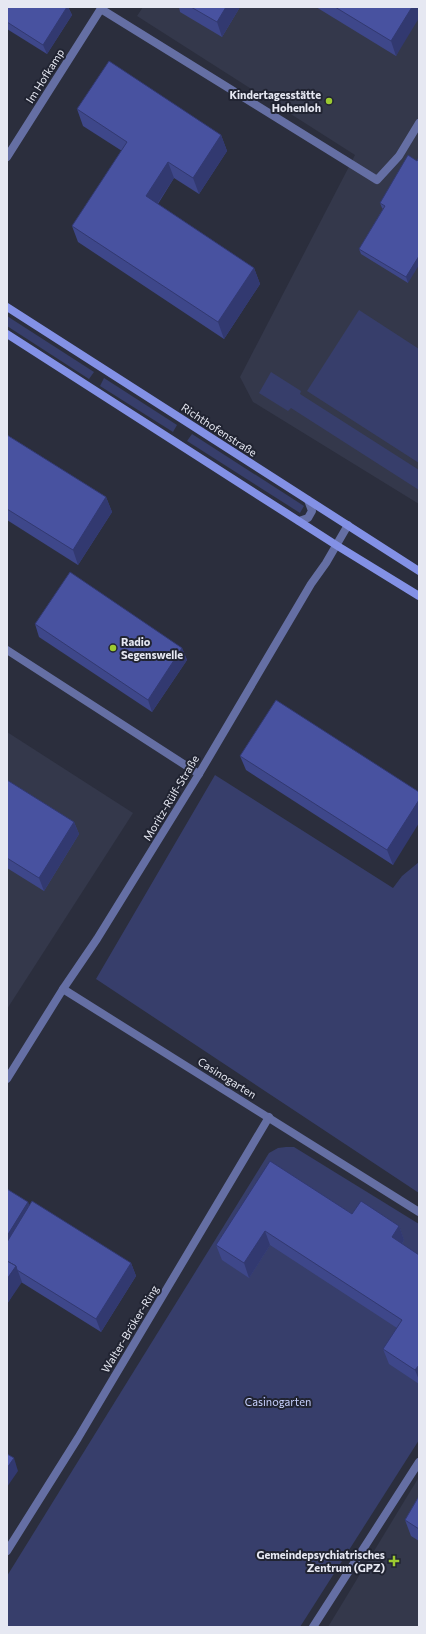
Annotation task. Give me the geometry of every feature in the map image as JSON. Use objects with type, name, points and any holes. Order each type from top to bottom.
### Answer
[{"type":"street","points":[[101,8],[377,180],[399,156],[419,123]]},
{"type":"street","name":"Im Hofkamp","points":[[7,157],[101,8]]},
{"type":"street","name":"Richthofenstraße","points":[[7,308],[419,571]]},
{"type":"street","points":[[7,334],[336,545],[419,596]]},
{"type":"street","points":[[299,520],[308,518],[312,511],[308,500]]},
{"type":"street","name":"Moritz-Rülf-Straße","points":[[7,1079],[63,988],[97,939],[199,774],[311,584],[348,525]]},
{"type":"street","points":[[7,650],[199,774]]},
{"type":"street","name":"Casinogarten","points":[[63,988],[419,1212]]},
{"type":"street","name":"Walter-Bröker-Ring","points":[[7,1551],[106,1392],[269,1117]]},
{"type":"street","points":[[314,1627],[419,1462]]},
{"type":"shaded area","points":[[143,7],[419,7],[419,504],[253,402],[240,377],[355,155],[137,16]]},
{"type":"shaded area","points":[[7,732],[133,813],[7,1009]]},
{"type":"shaded area","name":"Gemeindepsychiatrisches Zentrum (GPZ)","points":[[419,1477],[419,1627],[328,1627],[408,1495]]},
{"type":"green space","points":[[359,310],[419,349],[419,463],[307,391]]},
{"type":"green space","points":[[7,316],[94,372],[89,379],[7,326]]},
{"type":"green space","points":[[271,372],[301,391],[300,394],[419,470],[419,490],[291,408],[288,411],[259,393]]},
{"type":"green space","points":[[104,378],[177,425],[173,432],[100,386]]},
{"type":"green space","points":[[192,434],[304,506],[300,513],[187,441]]},
{"type":"green space","points":[[215,775],[393,888],[402,876],[419,862],[419,1193],[96,979]]},
{"type":"green space","name":"Casinogarten","points":[[294,1147],[419,1224],[419,1440],[300,1627],[7,1627],[7,1576],[269,1153],[278,1148]]},
{"type":"building","points":[[7,7],[67,7],[43,45],[7,22]]},
{"type":"building","points":[[191,7],[226,7],[217,22]]},
{"type":"building","points":[[335,7],[412,7],[391,41]]},
{"type":"building","points":[[109,61],[221,135],[193,178],[168,162],[146,196],[254,268],[218,322],[72,226],[127,142],[77,109]]},
{"type":"building","points":[[408,155],[417,161],[419,157],[419,256],[406,277],[359,249],[385,206],[380,203]]},
{"type":"building","points":[[7,435],[106,497],[73,550],[7,509]]},
{"type":"building","name":"Radio Segenswelle","points":[[70,572],[182,648],[148,700],[35,624]]},
{"type":"building","points":[[276,700],[419,792],[419,800],[387,850],[240,756]]},
{"type":"building","points":[[7,780],[74,822],[39,878],[7,858]]},
{"type":"building","points":[[270,1161],[352,1214],[361,1201],[399,1226],[392,1237],[419,1255],[419,1365],[415,1370],[383,1349],[402,1320],[265,1231],[244,1263],[216,1245]]},
{"type":"building","points":[[7,1189],[28,1202],[7,1236]]},
{"type":"building","points":[[32,1201],[131,1263],[96,1319],[17,1270],[16,1266],[7,1261],[7,1242]]},
{"type":"building","points":[[7,1261],[16,1266],[7,1279]]},
{"type":"building","points":[[7,1454],[14,1458],[7,1468]]},
{"type":"building","points":[[419,1496],[419,1529],[405,1520]]},
{"type":"place","name":"Kindertagesstätte Hohenloh","points":[[329,101]]},
{"type":"place","name":"Radio Segenswelle","points":[[113,648]]},
{"type":"place","name":"Gemeindepsychiatrisches Zentrum (GPZ)","points":[[394,1561]]}]
